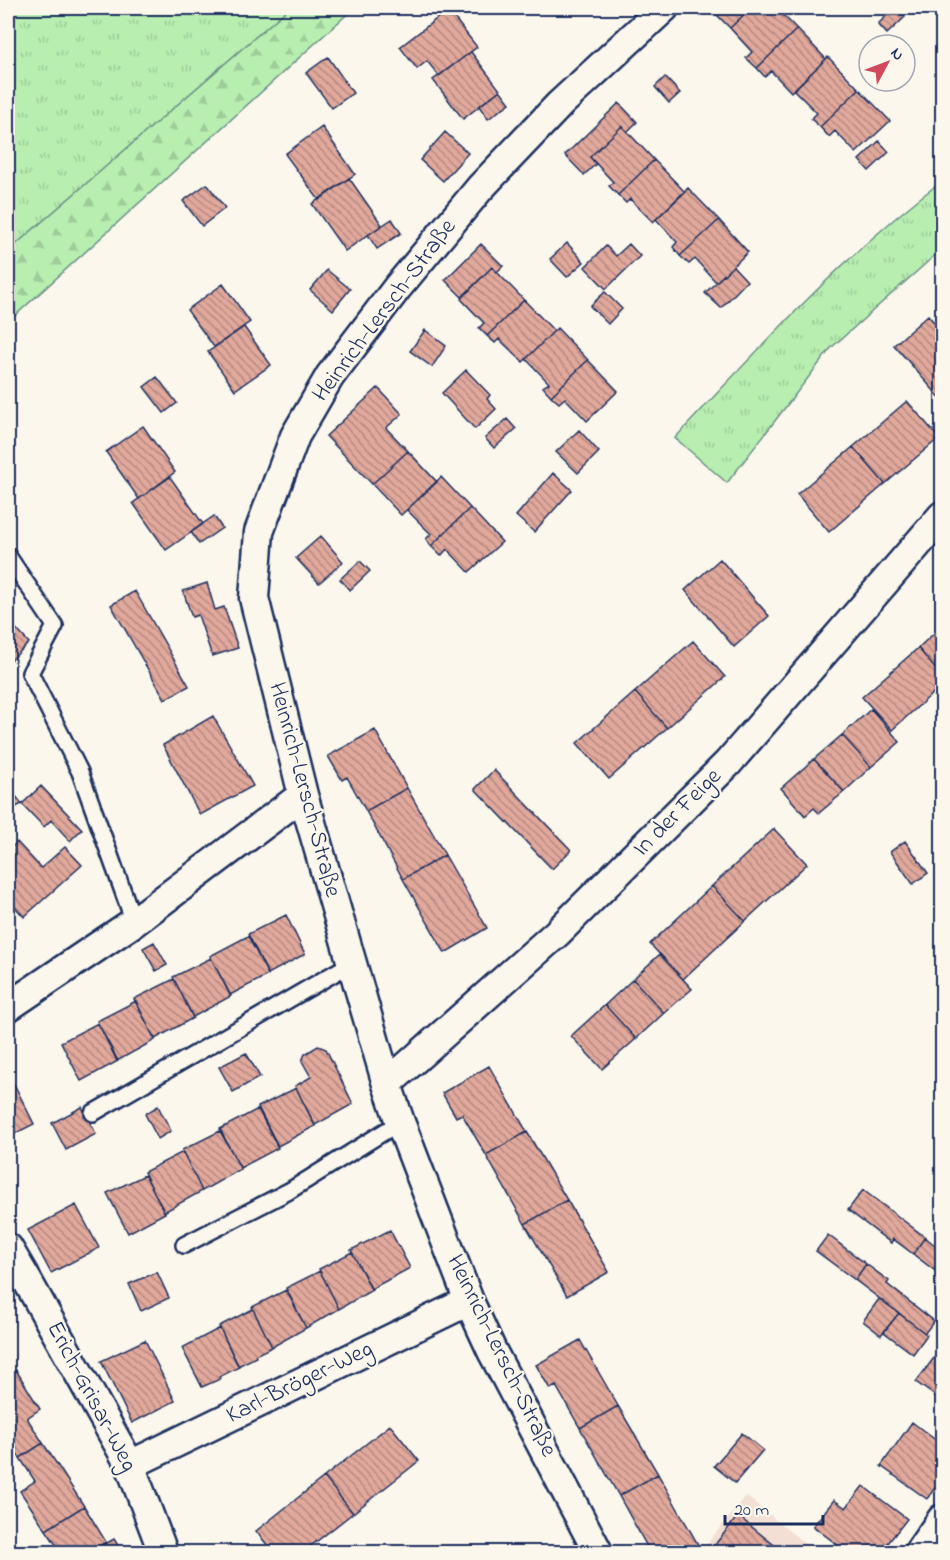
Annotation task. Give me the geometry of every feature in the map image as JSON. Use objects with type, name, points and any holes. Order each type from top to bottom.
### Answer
[{"type":"street","name":"Heinrich-Lersch-Straße","points":[[598,1552],[492,1351],[469,1301],[400,1122],[303,795],[254,598],[259,532],[295,436],[330,376],[397,288],[480,188],[560,104],[664,8]]},
{"type":"street","name":"In der Feige","points":[[387,1084],[557,933],[728,763],[942,516]]},
{"type":"street","points":[[8,1007],[134,922],[303,795]]},
{"type":"street","name":"Erich-Grisar-Weg","points":[[8,1248],[130,1465],[163,1552]]},
{"type":"street","name":"Karl-Bröger-Weg","points":[[130,1465],[469,1301]]},
{"type":"street","points":[[919,1552],[942,1519]]},
{"type":"lane","points":[[8,555],[55,626],[30,673],[80,772],[134,922]]},
{"type":"lane","points":[[93,1113],[352,963]]},
{"type":"lane","points":[[184,1245],[289,1191],[400,1122]]},
{"type":"shaded area","points":[[746,1496],[815,1552],[697,1552],[702,1550]]},
{"type":"green space","points":[[8,8],[354,8],[8,322]]},
{"type":"green space","points":[[8,8],[289,8],[8,251]]},
{"type":"green space","points":[[942,181],[942,249],[831,348],[727,483],[675,438],[836,271]]},
{"type":"building","points":[[716,8],[751,8],[730,28],[713,11]]},
{"type":"building","points":[[751,8],[776,8],[797,29],[757,68],[746,58],[752,52],[730,28]]},
{"type":"building","points":[[895,8],[905,17],[888,33],[878,24]]},
{"type":"building","points":[[448,10],[477,47],[439,76],[427,61],[417,69],[400,47]]},
{"type":"building","points":[[797,29],[826,59],[791,92],[771,71],[765,77],[757,68]]},
{"type":"building","points":[[471,52],[500,90],[463,119],[433,80]]},
{"type":"building","points":[[328,57],[353,93],[332,108],[306,73]]},
{"type":"building","points":[[828,57],[857,87],[857,91],[820,127],[811,119],[817,113],[794,90]]},
{"type":"building","points":[[665,77],[680,93],[669,103],[655,87]]},
{"type":"building","points":[[500,90],[510,103],[488,119],[479,106]]},
{"type":"building","points":[[857,91],[857,93],[863,93],[890,121],[856,153],[835,131],[829,137],[820,127]]},
{"type":"building","points":[[619,103],[637,122],[627,132],[622,126],[590,157],[596,164],[584,175],[565,155]]},
{"type":"building","points":[[622,126],[654,160],[618,195],[609,186],[613,182],[590,157]]},
{"type":"building","points":[[322,127],[355,174],[319,200],[285,154]]},
{"type":"building","points":[[445,132],[468,153],[443,181],[420,160]]},
{"type":"building","points":[[879,141],[889,152],[869,171],[859,160]]},
{"type":"building","points":[[654,160],[685,192],[653,222],[630,199],[626,203],[618,195]]},
{"type":"building","points":[[349,178],[382,225],[345,251],[312,204]]},
{"type":"building","points":[[207,184],[225,208],[202,226],[183,201]]},
{"type":"building","points":[[688,188],[719,220],[680,256],[673,247],[677,242],[656,219]]},
{"type":"building","points":[[392,219],[401,233],[377,249],[368,235]]},
{"type":"building","points":[[719,220],[748,252],[716,282],[695,259],[689,264],[680,256]]},
{"type":"building","points":[[567,243],[584,262],[567,277],[550,259]]},
{"type":"building","points":[[481,244],[503,266],[497,272],[492,267],[462,297],[445,280]]},
{"type":"building","points":[[629,244],[640,256],[606,289],[585,267],[606,246],[616,256]]},
{"type":"building","points":[[733,266],[747,281],[721,308],[705,293]]},
{"type":"building","points":[[492,267],[524,300],[487,336],[479,328],[484,323],[461,299]]},
{"type":"building","points":[[327,270],[350,289],[333,310],[310,290]]},
{"type":"building","points":[[223,284],[250,322],[214,347],[187,310]]},
{"type":"building","points":[[605,292],[622,309],[608,324],[590,306]]},
{"type":"building","points":[[524,300],[554,331],[523,362],[499,339],[495,343],[487,336]]},
{"type":"building","points":[[928,315],[942,332],[942,400],[894,345]]},
{"type":"building","points":[[244,327],[271,365],[235,390],[208,352]]},
{"type":"building","points":[[557,328],[588,360],[551,396],[543,387],[549,383],[526,359]]},
{"type":"building","points":[[425,330],[446,346],[432,367],[410,351]]},
{"type":"building","points":[[588,360],[618,391],[587,421],[565,398],[559,403],[551,396]]},
{"type":"building","points":[[466,370],[490,395],[487,399],[496,409],[475,429],[442,393]]},
{"type":"building","points":[[157,377],[177,403],[164,413],[144,387]]},
{"type":"building","points":[[378,388],[402,414],[386,428],[408,451],[372,484],[326,436]]},
{"type":"building","points":[[907,401],[939,438],[885,484],[853,447]]},
{"type":"building","points":[[507,419],[516,429],[494,448],[485,438]]},
{"type":"building","points":[[143,426],[175,472],[139,499],[106,452]]},
{"type":"building","points":[[579,430],[599,452],[578,473],[556,452]]},
{"type":"building","points":[[853,447],[885,484],[829,532],[797,494]]},
{"type":"building","points":[[408,451],[437,482],[401,515],[372,484]]},
{"type":"building","points":[[553,473],[572,490],[534,532],[516,516]]},
{"type":"building","points":[[170,477],[203,524],[166,550],[133,503]]},
{"type":"building","points":[[441,477],[470,508],[431,546],[426,539],[431,534],[407,510]]},
{"type":"building","points":[[470,508],[502,542],[469,572],[447,549],[441,556],[431,546]]},
{"type":"building","points":[[214,516],[222,528],[199,544],[191,532]]},
{"type":"building","points":[[321,536],[343,562],[319,583],[296,558]]},
{"type":"building","points":[[720,559],[769,616],[734,647],[685,590]]},
{"type":"building","points":[[360,561],[370,571],[350,590],[340,579]]},
{"type":"building","points":[[207,583],[215,610],[224,607],[238,648],[212,656],[198,615],[192,617],[183,591]]},
{"type":"building","points":[[135,591],[189,686],[165,699],[111,605]]},
{"type":"building","points":[[8,620],[29,643],[8,663]]},
{"type":"building","points":[[942,626],[942,677],[918,648]]},
{"type":"building","points":[[693,641],[725,677],[667,728],[635,692]]},
{"type":"building","points":[[918,648],[942,677],[942,685],[892,730],[862,697]]},
{"type":"building","points":[[635,692],[667,728],[609,779],[577,743]]},
{"type":"building","points":[[871,709],[900,742],[871,767],[842,735]]},
{"type":"building","points":[[213,716],[253,786],[200,815],[163,745]]},
{"type":"building","points":[[375,730],[407,788],[366,811],[347,777],[342,780],[328,756]]},
{"type":"building","points":[[842,735],[871,767],[844,792],[814,759]]},
{"type":"building","points":[[814,759],[844,792],[819,813],[814,808],[805,816],[781,788]]},
{"type":"building","points":[[494,770],[571,850],[552,869],[475,789]]},
{"type":"building","points":[[8,786],[22,804],[8,811]]},
{"type":"building","points":[[41,786],[82,829],[70,841],[51,820],[44,827],[22,804]]},
{"type":"building","points":[[407,788],[445,855],[403,879],[366,811]]},
{"type":"building","points":[[774,829],[807,864],[745,921],[712,886]]},
{"type":"building","points":[[905,841],[928,873],[913,884],[890,852]]},
{"type":"building","points":[[17,842],[41,868],[65,847],[82,865],[24,917],[8,899],[8,872],[11,869],[8,865],[8,851]]},
{"type":"building","points":[[445,855],[487,928],[445,953],[403,879]]},
{"type":"building","points":[[712,886],[745,921],[683,979],[650,944]]},
{"type":"building","points":[[286,915],[305,954],[268,974],[248,934]]},
{"type":"building","points":[[248,936],[268,975],[230,995],[210,956]]},
{"type":"building","points":[[154,942],[167,965],[156,971],[143,948]]},
{"type":"building","points":[[660,954],[692,989],[664,1013],[633,979]]},
{"type":"building","points":[[211,958],[231,996],[193,1017],[173,977]]},
{"type":"building","points":[[174,979],[193,1018],[155,1039],[134,999]]},
{"type":"building","points":[[633,979],[664,1013],[636,1039],[605,1005]]},
{"type":"building","points":[[136,1001],[155,1040],[117,1061],[97,1021]]},
{"type":"building","points":[[605,1005],[636,1039],[602,1069],[571,1036]]},
{"type":"building","points":[[98,1023],[118,1061],[81,1081],[61,1042]]},
{"type":"building","points":[[318,1046],[326,1049],[353,1104],[315,1125],[295,1086],[311,1077],[302,1061],[305,1054]]},
{"type":"building","points":[[246,1053],[260,1077],[233,1092],[219,1067]]},
{"type":"building","points":[[489,1066],[527,1132],[486,1155],[462,1114],[456,1117],[442,1093]]},
{"type":"building","points":[[13,1082],[34,1124],[8,1137],[8,1085]]},
{"type":"building","points":[[296,1088],[315,1126],[278,1146],[258,1107]]},
{"type":"building","points":[[158,1106],[171,1131],[158,1139],[145,1114]]},
{"type":"building","points":[[82,1107],[96,1134],[66,1150],[52,1123]]},
{"type":"building","points":[[258,1109],[278,1148],[240,1168],[220,1129]]},
{"type":"building","points":[[220,1131],[241,1169],[202,1191],[182,1150]]},
{"type":"building","points":[[527,1132],[567,1200],[525,1224],[486,1155]]},
{"type":"building","points":[[183,1152],[202,1191],[164,1212],[144,1172]]},
{"type":"building","points":[[145,1175],[165,1213],[128,1233],[107,1193]]},
{"type":"building","points":[[863,1190],[925,1237],[913,1254],[893,1239],[891,1243],[848,1210]]},
{"type":"building","points":[[567,1200],[609,1272],[567,1296],[525,1224]]},
{"type":"building","points":[[76,1205],[99,1248],[51,1273],[28,1230]]},
{"type":"building","points":[[390,1230],[410,1268],[371,1289],[351,1250]]},
{"type":"building","points":[[828,1235],[866,1264],[855,1280],[816,1251]]},
{"type":"building","points":[[925,1237],[942,1251],[942,1276],[913,1254]]},
{"type":"building","points":[[352,1252],[372,1290],[339,1309],[319,1269]]},
{"type":"building","points":[[866,1264],[889,1281],[887,1284],[934,1321],[925,1333],[855,1280]]},
{"type":"building","points":[[320,1271],[339,1309],[306,1328],[286,1288]]},
{"type":"building","points":[[157,1272],[169,1298],[141,1311],[129,1284]]},
{"type":"building","points":[[286,1290],[306,1328],[272,1347],[252,1307]]},
{"type":"building","points":[[879,1299],[899,1313],[881,1335],[863,1321]]},
{"type":"building","points":[[253,1309],[272,1347],[238,1366],[219,1326]]},
{"type":"building","points":[[899,1313],[927,1335],[913,1354],[884,1332]]},
{"type":"building","points":[[220,1328],[239,1367],[202,1387],[182,1348]]},
{"type":"building","points":[[145,1340],[175,1401],[132,1423],[101,1361]]},
{"type":"building","points":[[580,1340],[618,1406],[580,1428],[556,1386],[550,1389],[536,1365]]},
{"type":"building","points":[[942,1347],[942,1401],[916,1382]]},
{"type":"building","points":[[16,1370],[40,1409],[27,1418],[43,1443],[20,1458],[8,1440],[8,1375]]},
{"type":"building","points":[[618,1406],[658,1474],[619,1496],[580,1428]]},
{"type":"building","points":[[912,1422],[942,1445],[942,1478],[927,1499],[881,1466]]},
{"type":"building","points":[[390,1425],[419,1461],[353,1513],[324,1477]]},
{"type":"building","points":[[742,1433],[763,1450],[735,1483],[714,1466]]},
{"type":"building","points":[[43,1443],[84,1506],[46,1530],[20,1491],[35,1481],[20,1458]]},
{"type":"building","points":[[658,1474],[701,1550],[697,1552],[650,1552],[619,1496]]},
{"type":"building","points":[[324,1477],[353,1513],[303,1552],[273,1552],[256,1531]]},
{"type":"building","points":[[863,1486],[907,1519],[881,1552],[847,1552],[813,1526],[834,1500],[846,1508]]},
{"type":"building","points":[[84,1506],[106,1542],[89,1552],[61,1552],[46,1530]]},
{"type":"building","points":[[738,1516],[783,1552],[709,1552]]},
{"type":"building","points":[[114,1539],[122,1552],[91,1552]]}]
